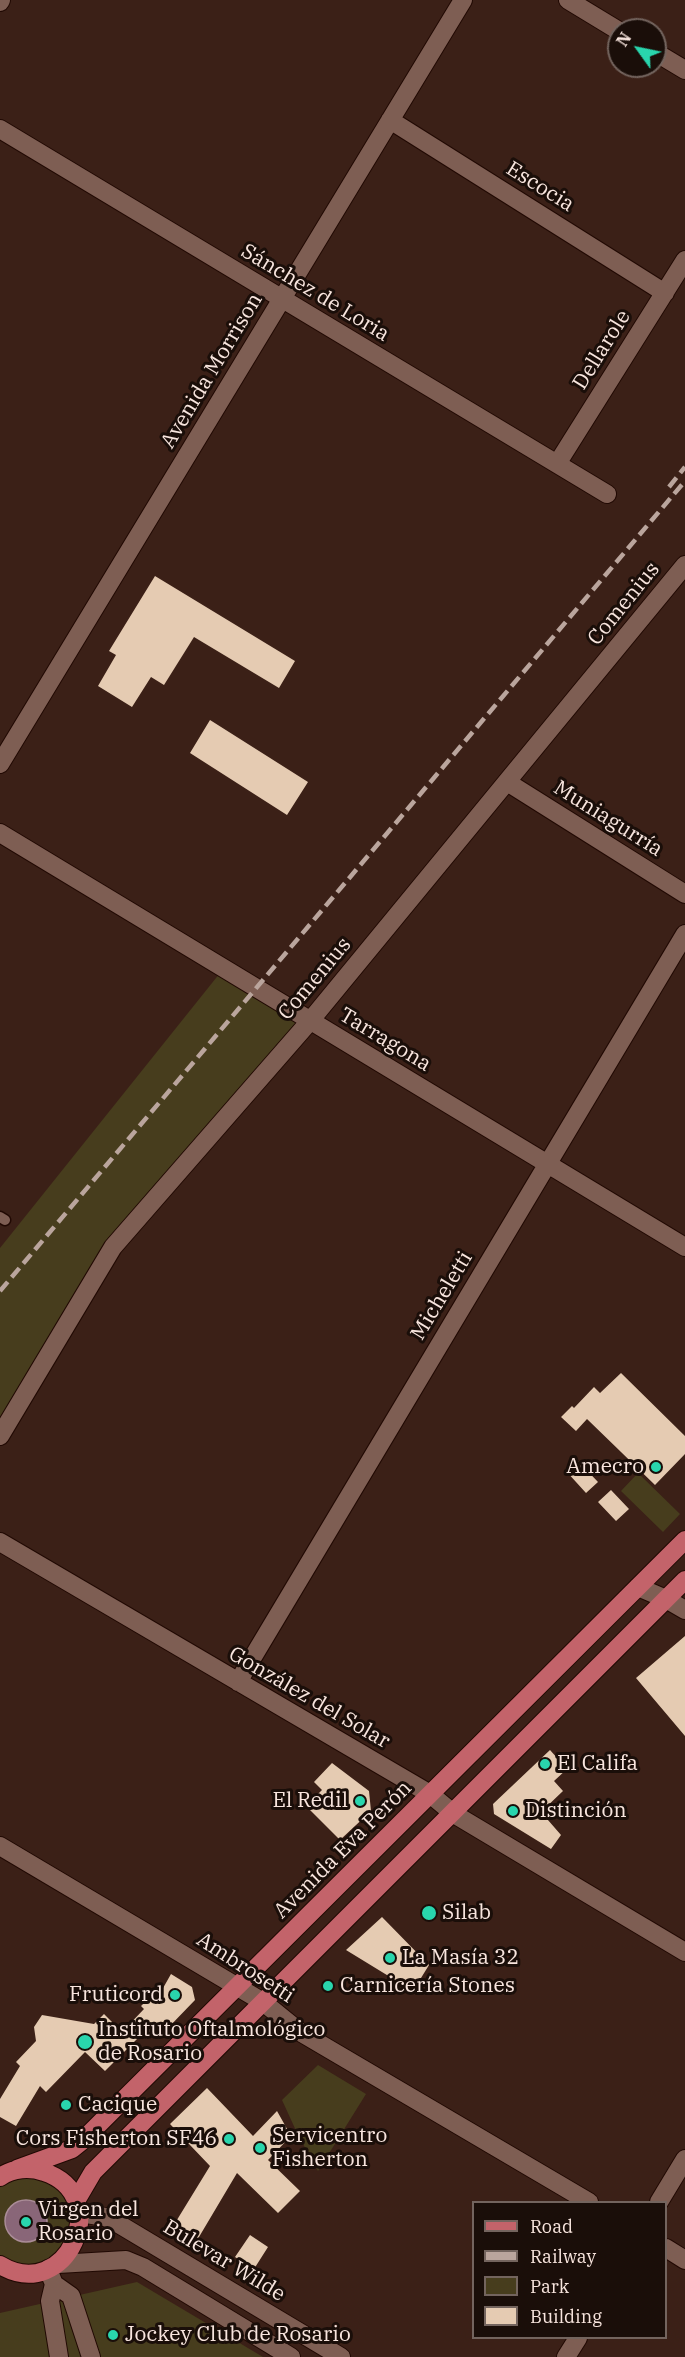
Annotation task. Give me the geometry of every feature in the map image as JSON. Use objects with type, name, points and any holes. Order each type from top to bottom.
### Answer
[{"type":"main road","name":"Avenida Eva Perón","points":[[5,2173],[72,2149],[685,1540]]},
{"type":"main road","points":[[0,2265],[9,2271],[27,2274],[54,2272],[69,2253],[78,2234],[78,2207],[93,2172],[454,1814],[685,1580]]},
{"type":"main road","points":[[5,2173],[36,2169],[53,2175],[67,2186],[78,2207]]},
{"type":"main road","points":[[0,2284],[27,2274]]},
{"type":"street","name":"Avenida Morrison","points":[[0,765],[463,0]]},
{"type":"street","points":[[568,0],[607,24]]},
{"type":"street","points":[[667,59],[685,70]]},
{"type":"street","name":"Escocia","points":[[390,120],[665,293]]},
{"type":"street","name":"Sánchez de Loria","points":[[0,129],[607,494]]},
{"type":"street","name":"Dellarole","points":[[557,464],[685,260]]},
{"type":"street","name":"Comenius","points":[[0,1436],[113,1247],[310,1021],[685,565]]},
{"type":"street","name":"Muniagurría","points":[[507,782],[685,894]]},
{"type":"street","name":"Tarragona","points":[[0,833],[685,1247]]},
{"type":"street","name":"Micheletti","points":[[238,1682],[685,934]]},
{"type":"street","name":"González del Solar","points":[[0,1542],[430,1794],[454,1814],[685,1952]]},
{"type":"street","points":[[638,1587],[685,1610]]},
{"type":"street","name":"Ambrosetti","points":[[0,1846],[263,2002],[300,2032],[587,2201]]},
{"type":"street","points":[[660,2201],[685,2159]]},
{"type":"street","name":"Bulevar Wilde","points":[[78,2207],[117,2223],[340,2357]]},
{"type":"street","points":[[667,2249],[685,2260]]},
{"type":"street","points":[[54,2272],[126,2260],[143,2267],[291,2357]]},
{"type":"street","points":[[54,2272],[71,2296],[88,2351],[59,2357],[50,2301],[54,2272]]},
{"type":"street","points":[[566,2357],[577,2339]]},
{"type":"green space","points":[[224,968],[310,1021],[113,1247],[0,1436],[0,1248]]},
{"type":"green space","points":[[638,1473],[680,1514],[663,1532],[621,1491]]},
{"type":"green space","points":[[318,2065],[366,2094],[318,2171],[282,2100]]},
{"type":"green space","points":[[36,2169],[76,2201],[58,2264],[0,2265],[0,2177]]},
{"type":"green space","name":"Jockey Club de Rosario","points":[[137,2282],[263,2357],[0,2357],[0,2313]]},
{"type":"shaded area","points":[[26,2200],[41,2206],[47,2221],[41,2236],[26,2242],[11,2236],[5,2221],[11,2206]]},
{"type":"building","points":[[155,576],[295,661],[279,688],[194,637],[164,685],[151,677],[132,707],[98,686],[116,655],[109,651]]},
{"type":"building","points":[[210,720],[308,782],[287,815],[190,753]]},
{"type":"building","points":[[621,1373],[685,1436],[685,1454],[655,1485],[587,1419],[576,1431],[561,1417],[572,1406],[574,1408],[594,1387],[600,1393]]},
{"type":"building","points":[[578,1461],[598,1482],[586,1493],[566,1471]]},
{"type":"building","points":[[611,1490],[629,1509],[616,1521],[598,1502]]},
{"type":"building","points":[[685,1636],[685,1736],[636,1678]]},
{"type":"building","points":[[550,1750],[567,1769],[554,1781],[563,1791],[541,1812],[561,1835],[551,1849],[494,1814],[493,1804]]},
{"type":"building","points":[[332,1763],[369,1791],[371,1811],[340,1840],[306,1806],[322,1790],[314,1782]]},
{"type":"building","name":"La Masía 32","points":[[382,1917],[429,1965],[413,1991],[346,1950]]},
{"type":"building","points":[[171,1974],[192,1987],[195,2000],[167,2029],[161,2023],[147,2039],[142,2034],[105,2071],[85,2052],[46,2092],[40,2086],[16,2126],[0,2117],[0,2099],[20,2066],[16,2062],[36,2041],[34,2027],[42,2015],[94,2024],[104,2014],[122,2032],[144,2009],[141,2006],[154,1993],[158,1997]]},
{"type":"building","points":[[207,2088],[253,2136],[277,2111],[291,2136],[268,2160],[300,2191],[278,2213],[237,2173],[196,2242],[172,2228],[210,2166],[170,2124]]},
{"type":"building","points":[[250,2235],[268,2247],[254,2269],[235,2257]]},
{"type":"railway","points":[[669,487],[685,467]]},
{"type":"railway","points":[[0,1291],[685,481]]},
{"type":"place","name":"Amecro","points":[[656,1467]]},
{"type":"place","name":"El Califa","points":[[545,1764]]},
{"type":"place","name":"El Redil","points":[[360,1801]]},
{"type":"place","name":"Distinción","points":[[513,1811]]},
{"type":"place","name":"Silab","points":[[429,1913]]},
{"type":"place","name":"La Masía 32","points":[[390,1958]]},
{"type":"place","name":"Carnicería Stones","points":[[328,1986]]},
{"type":"place","name":"Fruticord","points":[[175,1995]]},
{"type":"place","name":"Instituto Oftalmológico de Rosario","points":[[85,2042]]},
{"type":"place","name":"Cacique","points":[[66,2105]]},
{"type":"place","name":"Cors Fisherton SF46","points":[[229,2139]]},
{"type":"place","name":"Servicentro Fisherton","points":[[260,2148]]},
{"type":"place","name":"Virgen del Rosario","points":[[26,2222]]},
{"type":"place","name":"Jockey Club de Rosario","points":[[113,2335]]}]
